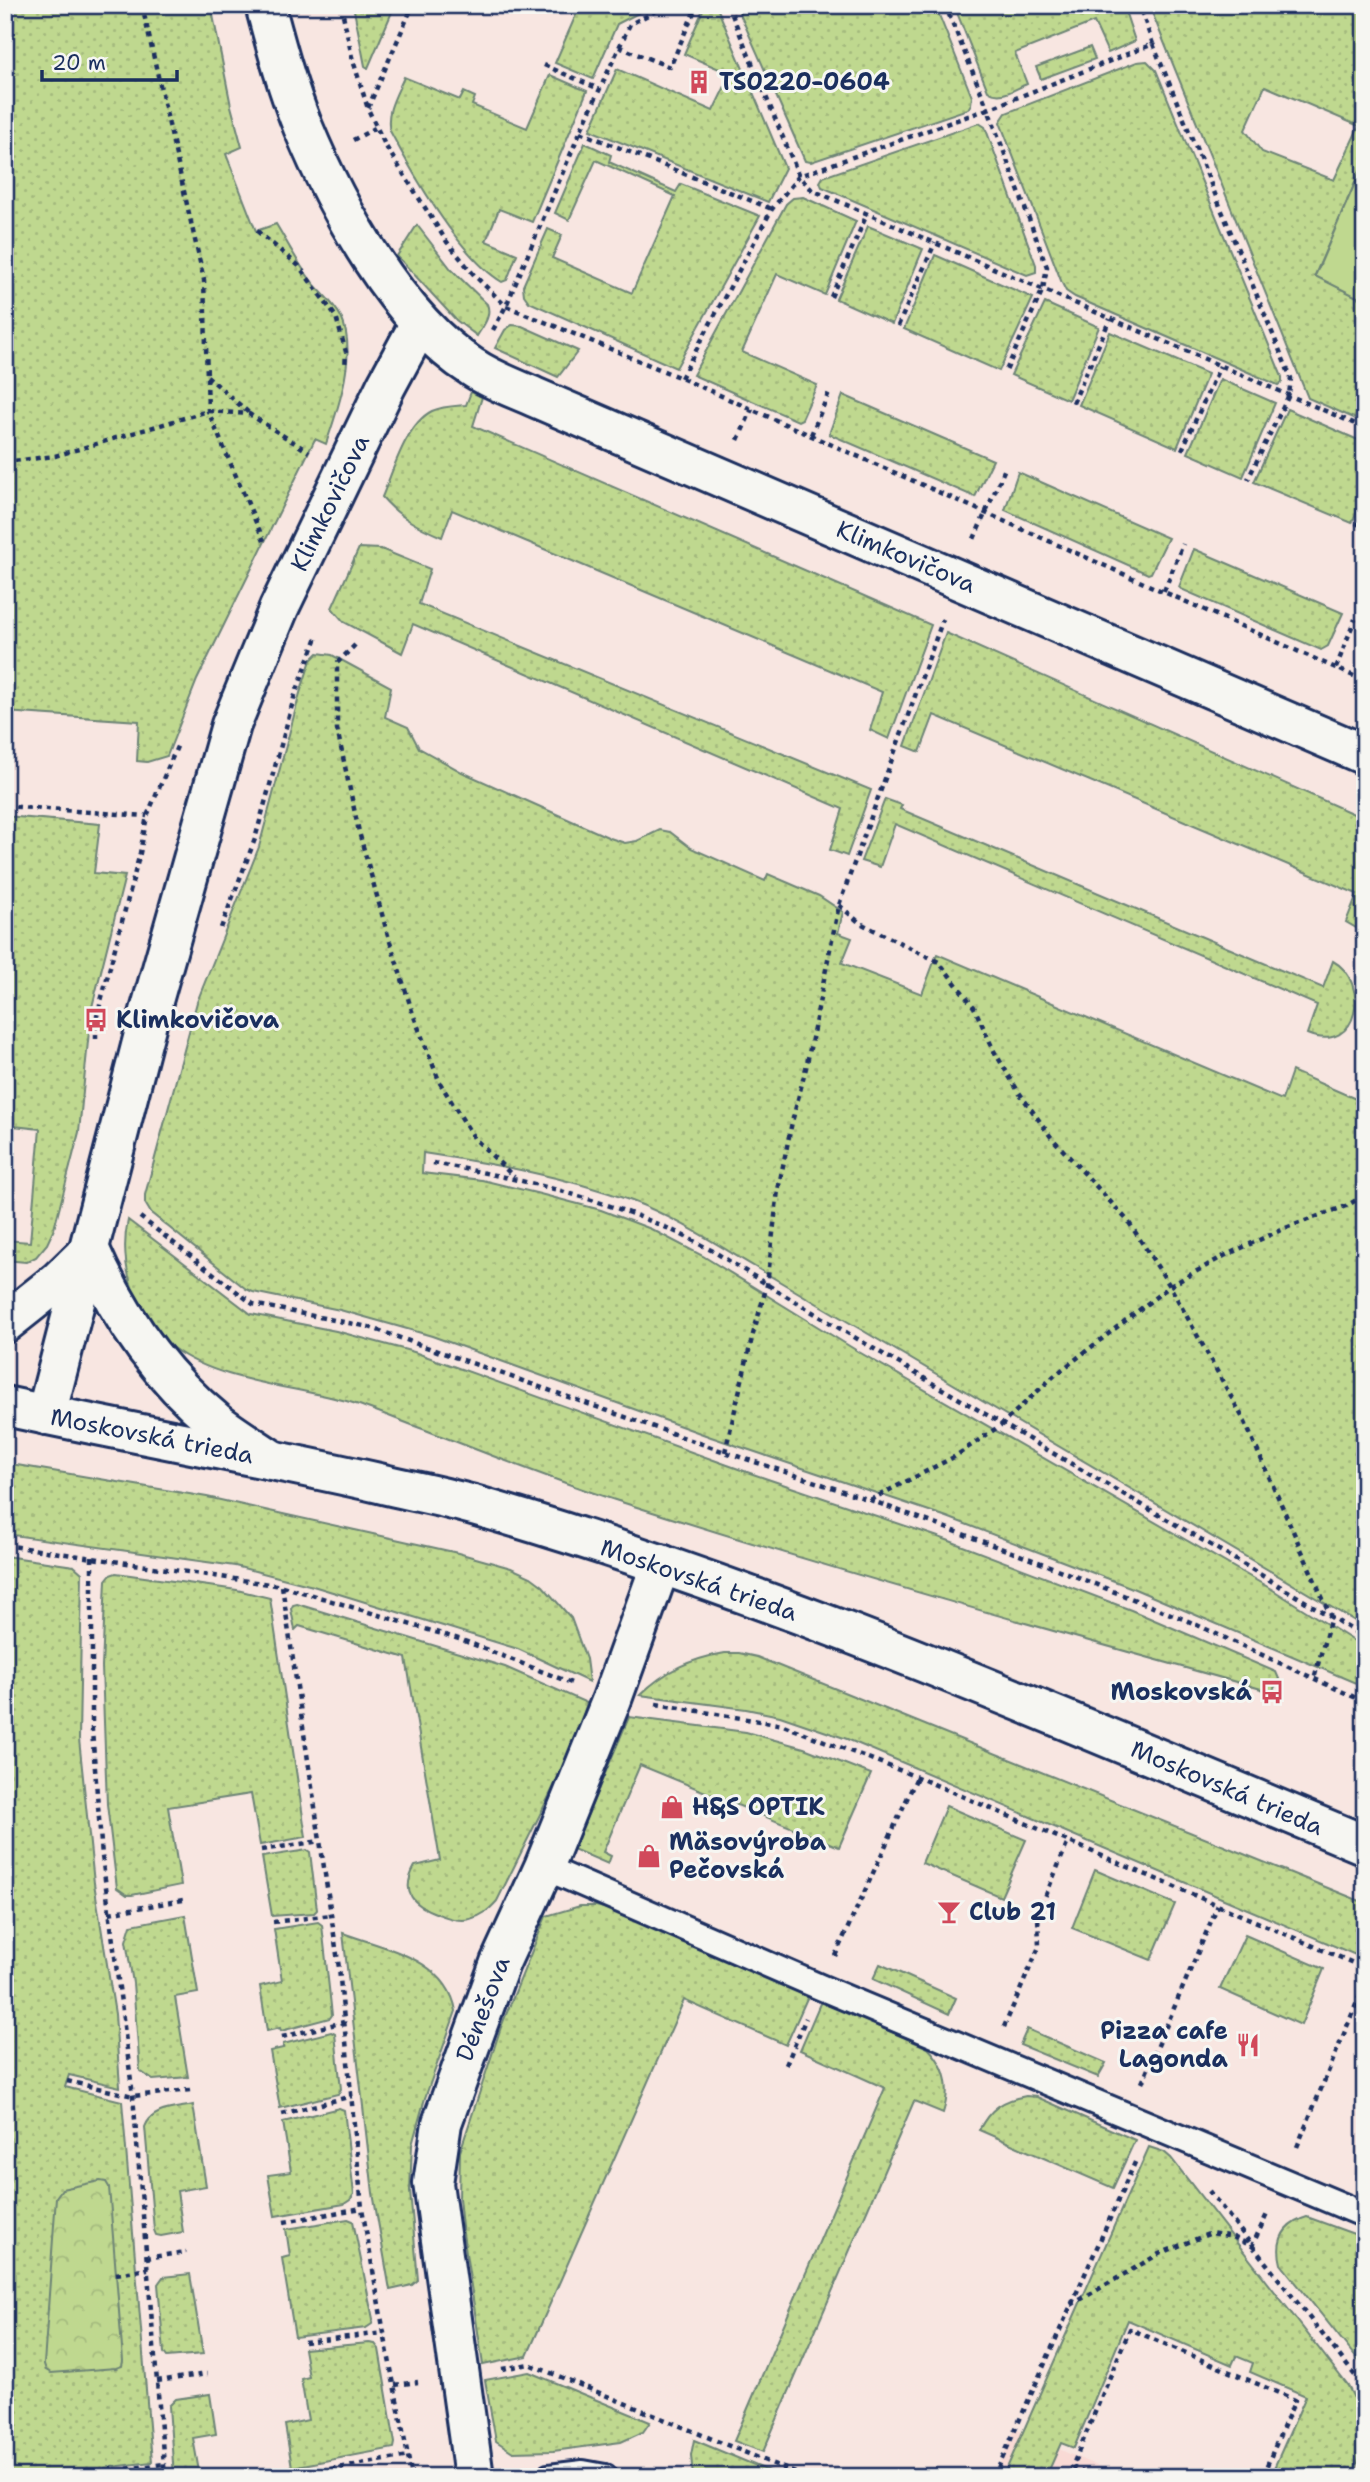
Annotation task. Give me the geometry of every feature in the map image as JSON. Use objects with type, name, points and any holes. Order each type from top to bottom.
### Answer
[{"type":"street","name":"Klimkovičova","points":[[265,5],[303,127],[328,179],[366,246],[392,287],[420,323],[472,368],[1365,755]]},
{"type":"street","name":"Klimkovičova","points":[[46,1415],[153,1002],[231,725],[279,608],[386,386],[420,323]]},
{"type":"street","points":[[5,1323],[58,1281],[90,1250],[125,1320],[166,1374],[217,1422],[272,1460]]},
{"type":"street","name":"Moskovská trieda","points":[[5,1406],[272,1460],[475,1506],[661,1564],[933,1666],[1365,1845]]},
{"type":"street","name":"Dénešova","points":[[474,2477],[433,2183],[437,2148],[450,2099],[500,1963],[544,1867],[612,1699],[661,1564]]},
{"type":"lane","points":[[544,1867],[820,1987],[1365,2215]]},
{"type":"lane","points":[[548,2477],[583,2473],[605,2477]]},
{"type":"path","points":[[142,5],[204,279],[208,411],[267,548]]},
{"type":"path","points":[[341,5],[352,57],[368,109],[385,145],[447,242],[475,276],[506,306],[681,378],[1365,681]]},
{"type":"path","points":[[368,109],[413,5]]},
{"type":"path","points":[[506,306],[580,132],[630,24],[668,5]]},
{"type":"path","points":[[619,47],[670,67],[697,5]]},
{"type":"path","points":[[728,5],[799,176],[812,190],[1365,428]]},
{"type":"path","points":[[945,5],[988,109],[1047,267],[1043,289],[1005,373]]},
{"type":"path","points":[[1139,5],[1291,378],[1289,395],[1248,479]]},
{"type":"path","points":[[681,378],[772,209],[799,176],[988,109],[1153,44]]},
{"type":"path","points":[[544,65],[599,89]]},
{"type":"path","points":[[580,132],[772,209]]},
{"type":"path","points":[[831,297],[867,214]]},
{"type":"path","points":[[257,231],[299,266],[336,317],[346,352],[345,374]]},
{"type":"path","points":[[898,326],[935,243]]},
{"type":"path","points":[[1073,403],[1110,319]]},
{"type":"path","points":[[1182,450],[1220,366]]},
{"type":"path","points":[[207,376],[249,414],[312,454],[317,444]]},
{"type":"path","points":[[811,435],[830,390]]},
{"type":"path","points":[[5,462],[55,456],[208,411],[249,414]]},
{"type":"path","points":[[725,1452],[751,1338],[767,1285],[778,1190],[839,905],[958,579],[1006,466]]},
{"type":"path","points":[[1357,526],[1365,509]]},
{"type":"path","points":[[1164,591],[1183,544]]},
{"type":"path","points":[[1336,668],[1355,619]]},
{"type":"path","points":[[217,939],[255,839],[294,698],[320,628]]},
{"type":"path","points":[[355,645],[337,663],[337,729],[359,832],[387,932],[439,1083],[474,1138],[514,1178]]},
{"type":"path","points":[[5,806],[147,816]]},
{"type":"path","points":[[839,905],[860,923],[939,962],[974,1007],[994,1051],[1018,1091],[1051,1137],[1128,1220],[1170,1286],[1244,1420],[1331,1617],[1314,1679]]},
{"type":"path","points":[[433,1163],[514,1178],[609,1205],[663,1226],[713,1251],[1001,1425],[1365,1638]]},
{"type":"path","points":[[870,1500],[954,1457],[1001,1425],[1054,1376],[1170,1286],[1224,1256],[1283,1229],[1346,1206],[1365,1195]]},
{"type":"path","points":[[136,1212],[253,1304],[369,1326],[725,1452],[870,1500],[1173,1615],[1365,1702]]},
{"type":"path","points":[[5,1545],[282,1586],[462,1640],[612,1699],[783,1725],[917,1777],[1365,1968]]},
{"type":"path","points":[[92,1557],[92,1731],[109,1913],[133,2096],[165,2477]]},
{"type":"path","points":[[282,1586],[332,1915],[362,2208],[412,2477]]},
{"type":"path","points":[[786,2065],[917,1777]]},
{"type":"path","points":[[261,1850],[320,1841]]},
{"type":"path","points":[[989,2056],[1039,1947],[1038,1914],[1068,1842]]},
{"type":"path","points":[[109,1913],[183,1900]]},
{"type":"path","points":[[1128,2116],[1218,1905]]},
{"type":"path","points":[[273,1922],[332,1915]]},
{"type":"path","points":[[1252,2246],[1365,1983]]},
{"type":"path","points":[[282,2037],[344,2022]]},
{"type":"path","points":[[67,2081],[133,2096],[190,2091]]},
{"type":"path","points":[[282,2114],[352,2096]]},
{"type":"path","points":[[994,2477],[1152,2125]]},
{"type":"path","points":[[1203,2183],[1365,2388]]},
{"type":"path","points":[[284,2222],[362,2208]]},
{"type":"path","points":[[1071,2305],[1159,2254],[1211,2233],[1233,2236],[1252,2246]]},
{"type":"path","points":[[146,2258],[187,2252]]},
{"type":"path","points":[[116,2274],[148,2270]]},
{"type":"path","points":[[1094,2477],[1072,2467],[1130,2329],[1295,2400],[1262,2477]]},
{"type":"path","points":[[304,2342],[384,2333]]},
{"type":"path","points":[[396,2385],[529,2364],[805,2477]]},
{"type":"path","points":[[157,2381],[207,2374]]},
{"type":"path","points":[[301,2474],[408,2456]]},
{"type":"path","points":[[125,2477],[125,2469],[164,2464]]},
{"type":"shaded area","points":[[1015,2429],[1081,2459],[1123,2477],[994,2477]]},
{"type":"green space","points":[[5,5],[211,5],[242,147],[226,154],[256,231],[276,224],[305,272],[338,312],[346,331],[348,347],[344,381],[326,444],[315,439],[197,680],[167,756],[147,762],[137,761],[139,721],[5,712]]},
{"type":"green space","points":[[353,5],[395,5],[368,68],[365,66]]},
{"type":"green space","points":[[574,5],[654,5],[617,24],[593,79],[555,63],[579,8]]},
{"type":"green space","points":[[705,5],[716,5],[785,168],[768,202],[590,130],[617,69],[713,111],[731,74],[684,54]]},
{"type":"green space","points":[[736,5],[935,5],[972,97],[971,104],[968,109],[811,162],[805,161]]},
{"type":"green space","points":[[954,5],[997,5],[1000,12],[1017,5],[1123,5],[1135,41],[1108,53],[1094,22],[1015,53],[1027,84],[998,94],[988,91]]},
{"type":"green space","points":[[1149,5],[1365,5],[1365,160],[1315,275],[1365,301],[1365,423],[1308,398]],"holes":[[[1265,86],[1359,126],[1334,180],[1262,152],[1245,130]]]},
{"type":"green space","points":[[1090,47],[1095,59],[1041,79],[1036,67]]},
{"type":"green space","points":[[1147,61],[1156,70],[1282,377],[1282,382],[1278,385],[1075,297],[1066,291],[1062,283],[1000,122],[1006,113],[1137,62]]},
{"type":"green space","points":[[550,75],[587,91],[532,222],[499,209],[486,241],[517,254],[507,280],[502,282],[470,254],[424,191],[390,131],[390,110],[404,77],[460,100],[464,92],[475,97],[472,105],[527,128]]},
{"type":"green space","points":[[979,123],[985,127],[1036,265],[1036,272],[1027,275],[822,187],[820,182],[823,177]]},
{"type":"green space","points":[[585,143],[611,155],[609,162],[676,192],[681,184],[760,216],[676,368],[529,302],[524,295],[523,286],[548,229],[562,235],[552,258],[632,293],[675,196],[596,160],[569,220],[555,213]]},
{"type":"green space","points":[[1365,160],[1365,301],[1315,276]]},
{"type":"green space","points":[[803,197],[856,221],[825,295],[777,274],[742,352],[817,385],[802,419],[798,421],[693,375],[786,204],[793,198]]},
{"type":"green space","points":[[417,225],[451,269],[487,304],[488,317],[477,336],[456,320],[397,256]]},
{"type":"green space","points":[[868,226],[923,249],[892,324],[836,299]]},
{"type":"green space","points":[[935,255],[1033,298],[999,371],[904,329]]},
{"type":"green space","points":[[1045,303],[1099,327],[1068,400],[1011,375]]},
{"type":"green space","points":[[512,325],[522,326],[578,351],[558,377],[495,348],[505,330]]},
{"type":"green space","points":[[1110,332],[1208,374],[1177,448],[1079,405]]},
{"type":"green space","points":[[1220,379],[1275,403],[1243,477],[1188,453]]},
{"type":"green space","points":[[471,392],[482,397],[473,426],[931,625],[889,739],[870,730],[882,692],[452,510],[442,537],[402,516],[382,497],[408,437],[423,417],[432,411],[466,405]]},
{"type":"green space","points":[[843,395],[993,460],[975,497],[829,434]]},
{"type":"green space","points":[[1287,409],[1365,443],[1365,494],[1352,523],[1254,482]]},
{"type":"green space","points":[[1018,472],[1168,538],[1151,573],[1148,574],[1005,510]]},
{"type":"green space","points":[[359,548],[381,549],[430,569],[419,604],[871,790],[847,856],[830,850],[843,809],[413,624],[402,653],[344,622],[332,608]]},
{"type":"green space","points":[[1194,549],[1343,613],[1328,646],[1321,650],[1181,589],[1179,587]]},
{"type":"green space","points":[[946,633],[1365,819],[1365,933],[1346,922],[1357,894],[934,715],[920,752],[905,746]]},
{"type":"green space","points":[[318,653],[332,655],[391,687],[385,717],[408,727],[419,748],[462,772],[610,838],[625,843],[637,841],[660,830],[670,832],[691,848],[765,881],[768,874],[819,896],[843,912],[838,933],[852,938],[842,963],[922,994],[937,954],[1282,1100],[1292,1071],[1365,1103],[1365,1627],[664,1215],[581,1184],[476,1162],[423,1153],[422,1173],[482,1180],[601,1210],[651,1229],[703,1256],[859,1352],[1273,1590],[1365,1648],[1365,1687],[1130,1587],[947,1517],[711,1437],[432,1336],[340,1310],[253,1292],[151,1213],[145,1203],[145,1195],[197,1002],[259,847],[300,693],[311,660]]},
{"type":"green space","points":[[885,799],[902,805],[900,809],[1323,988],[1333,961],[1345,971],[1352,984],[1354,1013],[1349,1025],[1339,1034],[1325,1038],[1307,1034],[1317,1005],[895,824],[880,867],[861,861]]},
{"type":"green space","points":[[5,816],[100,824],[94,873],[125,876],[91,1011],[79,1132],[54,1229],[47,1244],[36,1257],[26,1262],[5,1260],[5,1240],[30,1242],[40,1129],[5,1125]]},
{"type":"green space","points":[[128,1220],[251,1314],[336,1331],[414,1352],[747,1472],[947,1540],[1131,1610],[1276,1672],[1279,1679],[1272,1692],[942,1599],[590,1492],[353,1403],[213,1369],[173,1348],[149,1323],[140,1307],[128,1273]]},
{"type":"green space","points":[[5,1463],[207,1497],[458,1553],[511,1568],[543,1586],[571,1618],[586,1659],[589,1682],[518,1649],[313,1586],[235,1566],[5,1534]]},
{"type":"green space","points":[[5,1556],[74,1566],[82,1573],[79,1739],[94,1883],[115,2014],[120,2087],[69,2075],[65,2087],[122,2101],[152,2462],[105,2468],[105,2477],[5,2477]]},
{"type":"green space","points":[[116,1573],[237,1590],[270,1598],[306,1837],[260,1845],[251,1794],[168,1807],[181,1885],[132,1895],[127,1895],[117,1888],[107,1804],[102,1667],[106,1580]]},
{"type":"green space","points":[[297,1604],[505,1667],[587,1703],[571,1752],[497,1901],[482,1914],[466,1920],[446,1917],[422,1907],[409,1891],[415,1866],[440,1860],[406,1658],[299,1626],[295,1630],[291,1609]]},
{"type":"green space","points":[[725,1653],[757,1657],[1365,1903],[1365,1959],[847,1739],[780,1716],[640,1695],[679,1667]]},
{"type":"green space","points":[[629,1717],[746,1732],[804,1748],[871,1774],[839,1847],[640,1765],[603,1852],[611,1856],[608,1864],[573,1849]]},
{"type":"green space","points":[[946,1806],[1026,1840],[1001,1897],[922,1863]]},
{"type":"green space","points":[[307,1850],[310,1852],[317,1910],[314,1913],[272,1916],[262,1857]]},
{"type":"green space","points":[[1095,1870],[1175,1904],[1151,1960],[1072,1928]]},
{"type":"green space","points":[[580,1906],[608,1909],[808,1996],[786,2045],[684,2000],[527,2356],[483,2365],[462,2227],[459,2198],[460,2152],[501,2027],[546,1916]]},
{"type":"green space","points":[[185,1915],[198,1993],[175,1997],[188,2077],[153,2080],[140,2071],[133,1983],[126,1941],[131,1925]]},
{"type":"green space","points":[[318,1922],[322,1925],[332,2015],[330,2018],[281,2031],[280,2028],[267,2031],[260,1986],[282,1981],[274,1929]]},
{"type":"green space","points":[[343,1933],[412,1958],[428,1968],[441,1979],[450,1993],[456,2011],[425,2098],[412,2145],[410,2191],[418,2280],[412,2285],[390,2290],[373,2193]]},
{"type":"green space","points":[[1245,1935],[1324,1969],[1301,2025],[1220,1989]]},
{"type":"green space","points":[[880,1964],[956,1998],[949,2014],[873,1979]]},
{"type":"green space","points":[[821,2001],[928,2048],[943,2070],[947,2095],[943,2113],[914,2101],[763,2452],[734,2441],[885,2088],[800,2050]]},
{"type":"green space","points":[[1027,2029],[1106,2063],[1098,2077],[1020,2045]]},
{"type":"green space","points":[[331,2032],[335,2034],[341,2089],[338,2094],[280,2108],[270,2051],[283,2048],[283,2044]]},
{"type":"green space","points":[[1026,2096],[1037,2097],[1135,2140],[1113,2188],[979,2130],[998,2107],[1010,2100]]},
{"type":"green space","points":[[193,2105],[206,2186],[177,2191],[183,2232],[156,2235],[145,2127],[153,2116],[159,2113]]},
{"type":"green space","points":[[339,2108],[344,2110],[354,2194],[344,2204],[275,2216],[268,2175],[291,2172],[283,2122]]},
{"type":"green space","points":[[1149,2147],[1164,2152],[1171,2158],[1348,2386],[1354,2397],[1361,2430],[1355,2477],[1270,2477],[1306,2396],[1250,2372],[1253,2363],[1236,2356],[1232,2365],[1128,2320],[1074,2448],[1061,2443],[1046,2477],[1003,2477]]},
{"type":"green space","points":[[106,2182],[109,2187],[122,2366],[51,2373],[46,2370],[44,2364],[56,2197],[62,2189]]},
{"type":"green space","points":[[1307,2217],[1365,2238],[1365,2369],[1281,2264],[1279,2248],[1283,2234],[1292,2224]]},
{"type":"green space","points":[[348,2219],[353,2221],[372,2324],[366,2328],[295,2337],[282,2258],[290,2256],[286,2229]]},
{"type":"green space","points":[[190,2274],[203,2354],[167,2357],[164,2353],[158,2284],[163,2277]]},
{"type":"green space","points":[[375,2344],[379,2349],[394,2448],[292,2467],[285,2425],[308,2420],[301,2379],[309,2377],[304,2349]]},
{"type":"green space","points":[[529,2372],[650,2422],[643,2432],[621,2442],[553,2451],[513,2452],[496,2441],[485,2380]]},
{"type":"green space","points":[[210,2394],[216,2434],[193,2438],[200,2477],[174,2477],[169,2406],[176,2399]]},
{"type":"green space","points":[[694,2440],[783,2477],[693,2477],[691,2455]]},
{"type":"place","name":"TS0220-0604","points":[[699,82]]},
{"type":"place","name":"Klimkovičova","points":[[96,1020]]},
{"type":"place","name":"Moskovská","points":[[1272,1692]]},
{"type":"place","name":"H&S OPTIK","points":[[672,1807]]},
{"type":"place","name":"Mäsovýroba Pečovská","points":[[649,1856]]},
{"type":"place","name":"Club 21","points":[[949,1912]]},
{"type":"place","name":"Pizza cafe Lagonda","points":[[1248,2045]]}]
